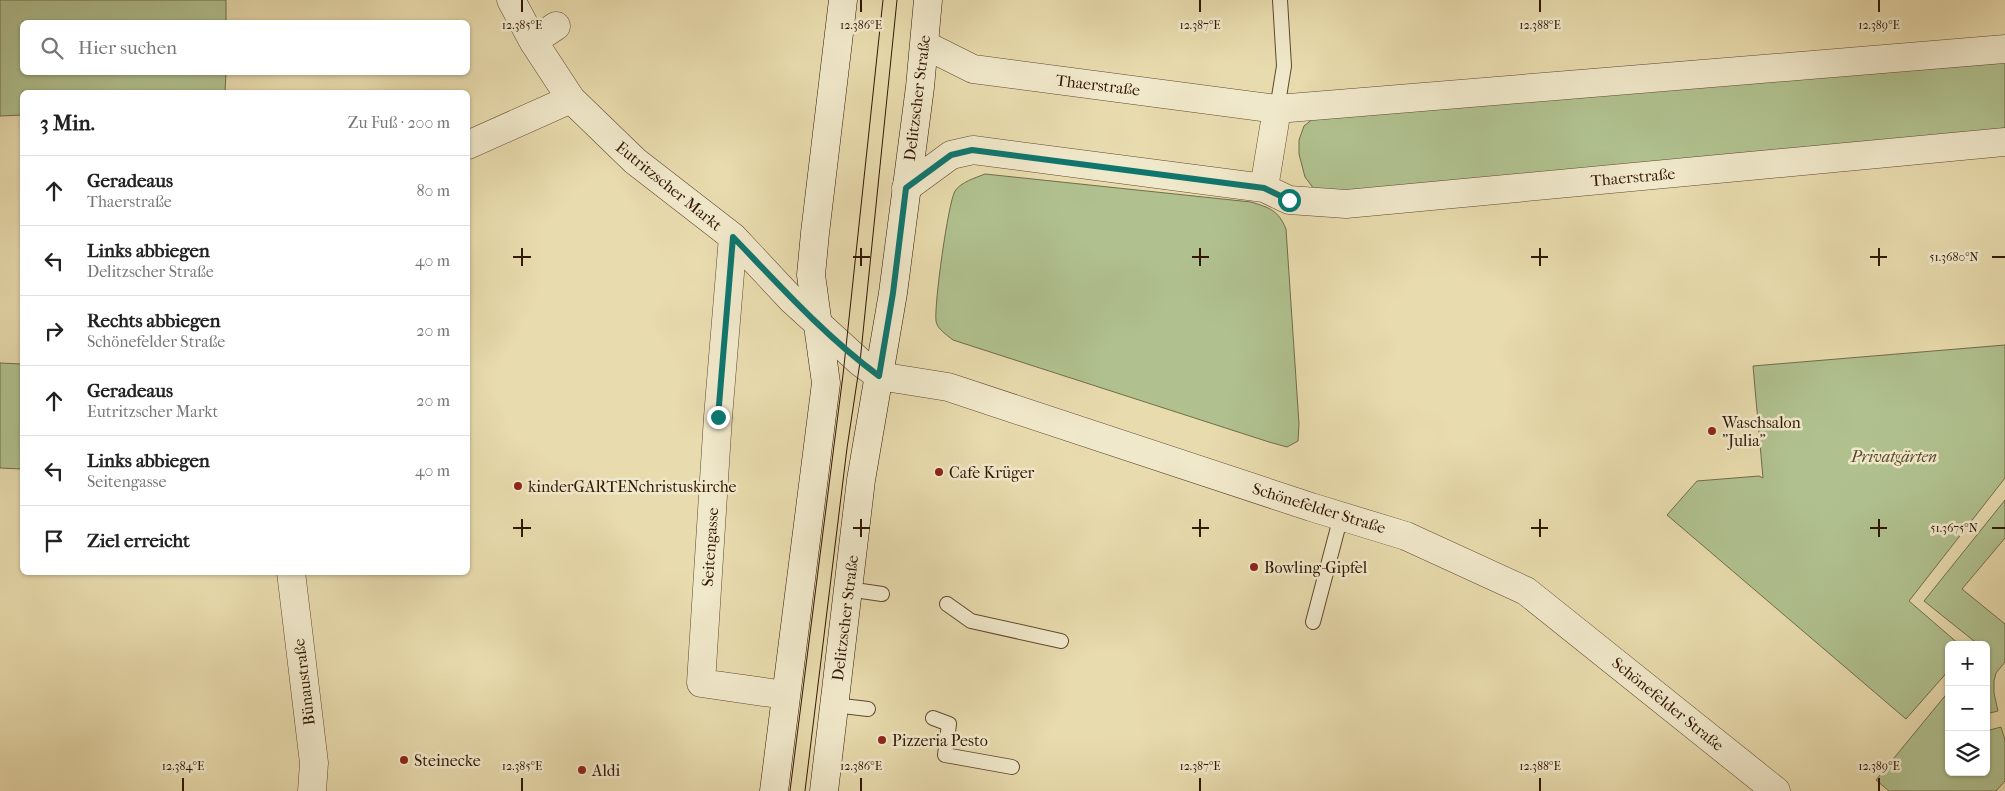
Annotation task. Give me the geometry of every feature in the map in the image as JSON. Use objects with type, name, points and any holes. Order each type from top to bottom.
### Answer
[{"type":"street","name":"Eutritzscher Markt","points":[[511,0],[533,41],[571,99],[635,161],[733,237],[792,300],[816,321]]},
{"type":"street","points":[[774,791],[826,383],[816,321],[812,276],[814,233],[843,0]]},
{"type":"street","name":"Delitzscher Straße","points":[[824,791],[861,480],[893,293],[925,45],[928,0]]},
{"type":"street","points":[[533,41],[556,26]]},
{"type":"street","name":"Thaerstraße","points":[[925,45],[972,68],[1277,109],[2005,49]]},
{"type":"street","points":[[470,144],[571,99]]},
{"type":"street","points":[[1264,188],[1277,109]]},
{"type":"street","name":"Thaerstraße","points":[[906,188],[951,155],[972,150],[1264,188],[1289,200],[1346,204],[2005,142]]},
{"type":"street","name":"Seitengasse","points":[[733,237],[718,417],[701,683],[785,695]]},
{"type":"street","name":"Schönefelder Straße","points":[[816,321],[860,362],[879,376],[948,387],[1406,536],[1526,591],[1776,791]]},
{"type":"street","name":"Bünaustraße","points":[[291,575],[314,763],[312,791]]},
{"type":"lane","points":[[1277,109],[1284,66],[1280,0]]},
{"type":"lane","points":[[1313,622],[1341,516]]},
{"type":"lane","points":[[848,589],[882,594]]},
{"type":"lane","points":[[947,604],[971,621],[1061,641]]},
{"type":"lane","points":[[834,704],[868,709]]},
{"type":"lane","points":[[933,718],[950,724],[945,756],[1012,767]]},
{"type":"green space","points":[[0,0],[226,0],[226,20],[20,20],[20,75],[226,75],[225,90],[20,90],[20,115],[0,116]]},
{"type":"green space","points":[[2005,57],[2005,131],[1328,193],[1314,189],[1305,177],[1299,154],[1299,140],[1304,126],[1314,118]]},
{"type":"green space","points":[[985,174],[1251,202],[1273,211],[1280,218],[1286,229],[1299,424],[1298,441],[1287,447],[1269,442],[953,340],[945,334],[937,324],[936,311],[942,254],[952,199],[955,191],[961,185]]},
{"type":"green space","name":"Privatgärten","points":[[2005,345],[2005,478],[1909,601],[1955,641],[1945,641],[1945,675],[1906,719],[1667,515],[1697,481],[1759,476],[1763,478],[1753,366]]},
{"type":"green space","points":[[0,363],[20,364],[20,469],[0,468]]},
{"type":"green space","points":[[2005,500],[2005,538],[1962,589],[2005,624],[2005,662],[1996,673],[1994,681],[1994,693],[1998,711],[1990,713],[1990,641],[1974,641],[1924,601]]},
{"type":"green space","points":[[1945,696],[1945,776],[1990,776],[1990,730],[2001,727],[2005,740],[2005,781],[1996,791],[1889,791],[1876,780]]},
{"type":"tram line","points":[[790,791],[843,375],[883,0]]},
{"type":"tram line","points":[[805,791],[847,448],[860,362],[897,0]]},
{"type":"place","name":"Waschsalon \"Julia\"","points":[[1712,431]]},
{"type":"place","name":"Cafe Krüger","points":[[939,472]]},
{"type":"place","name":"kinderGARTENchristuskirche","points":[[518,486]]},
{"type":"place","name":"Bowling-Gipfel","points":[[1254,567]]},
{"type":"place","name":"Pizzeria Pesto","points":[[882,740]]},
{"type":"place","name":"Steinecke","points":[[404,760]]},
{"type":"place","name":"Aldi","points":[[582,770]]},
{"type":"route","points":[[718,417],[733,237],[792,300],[860,362],[879,376],[893,293],[906,188],[951,155],[972,150],[1215,181],[1264,188],[1289,200]]}]
